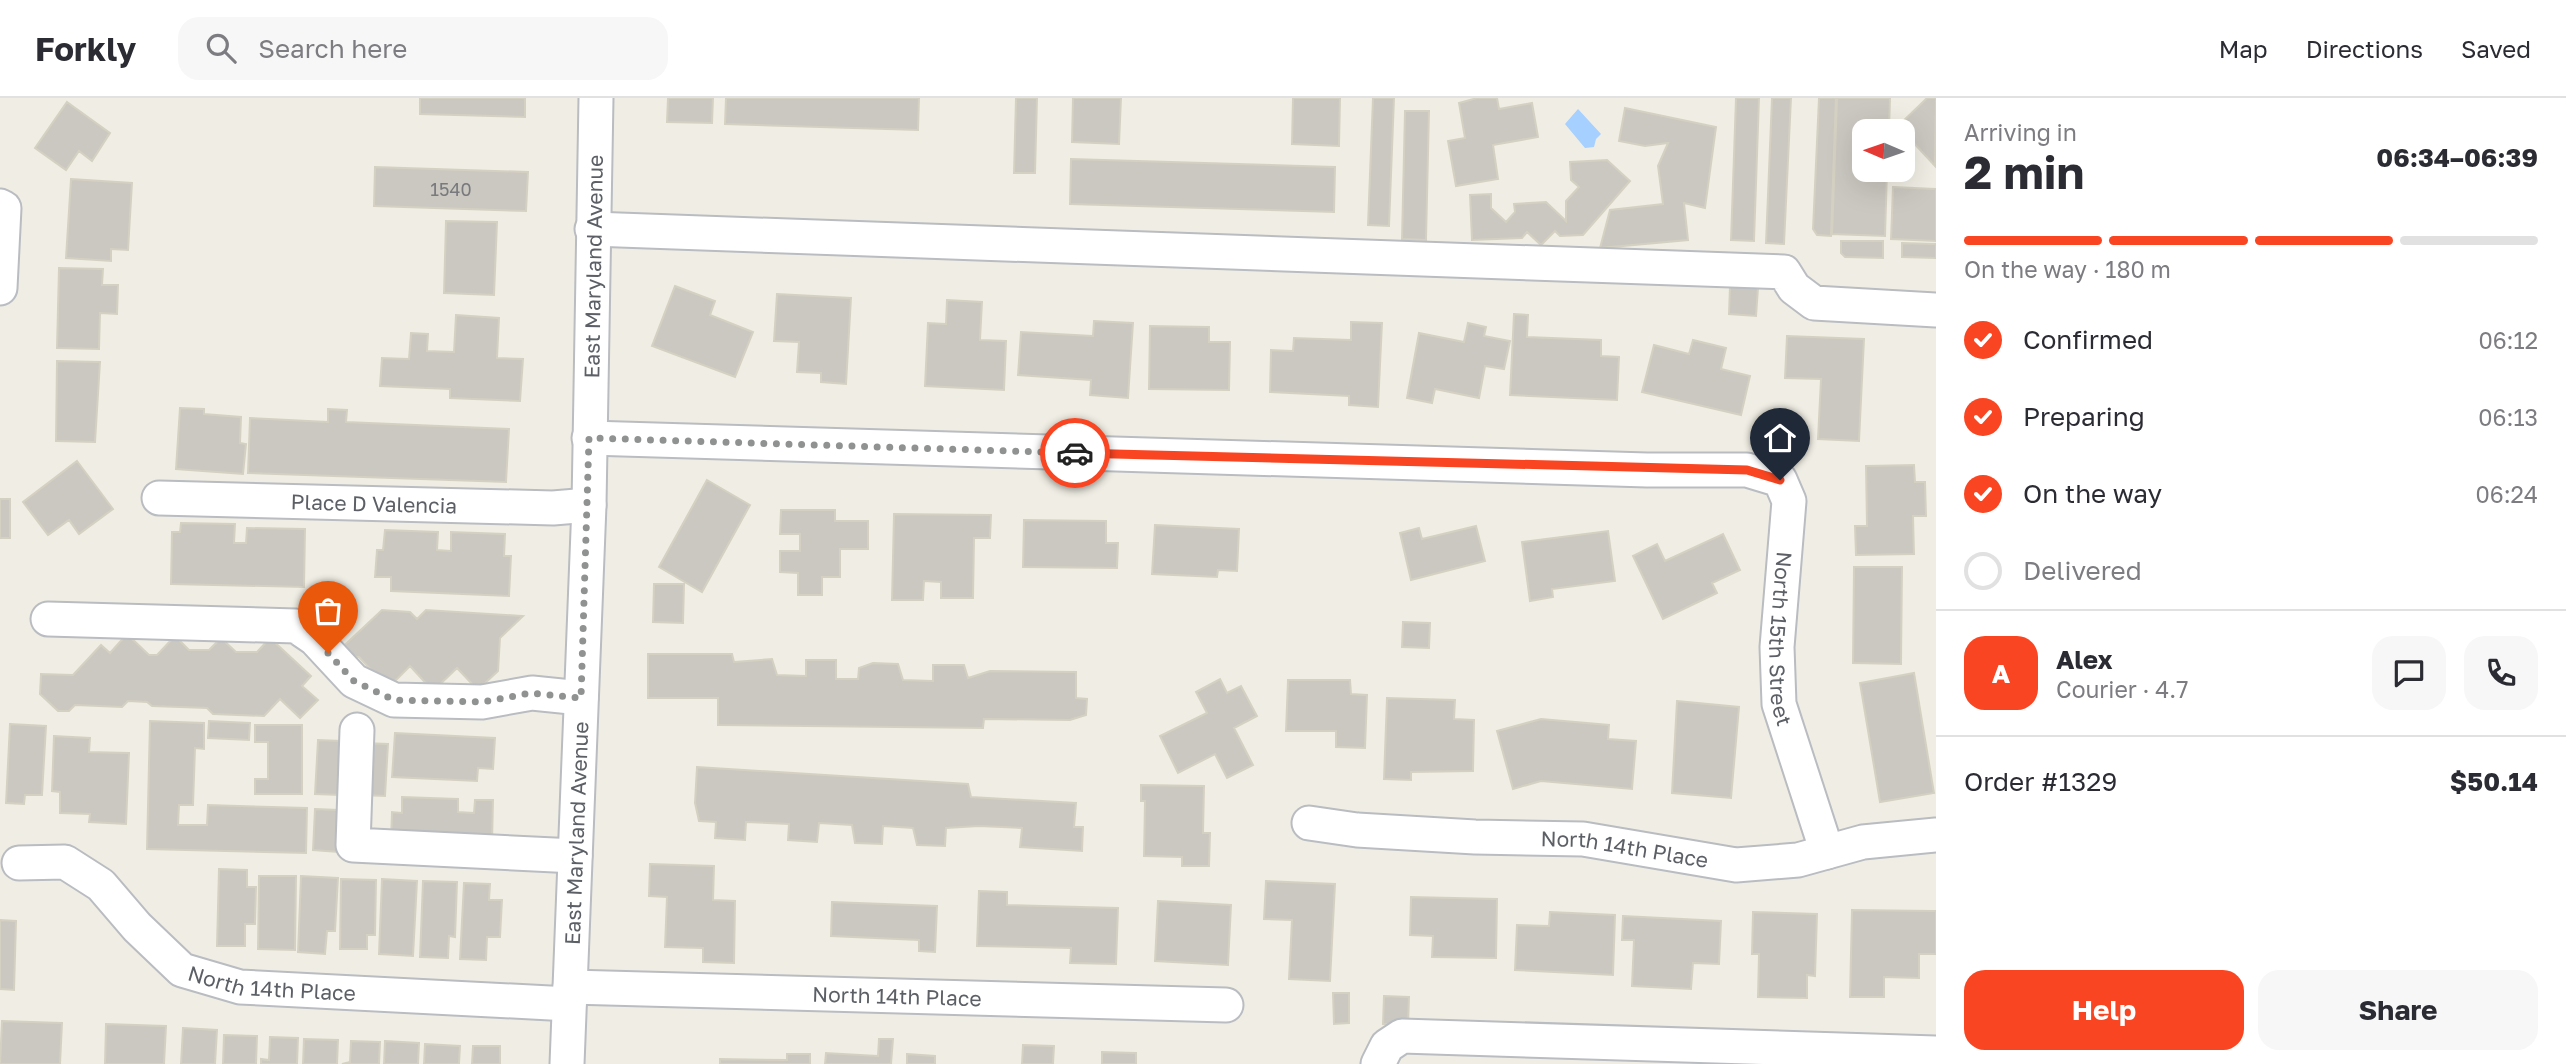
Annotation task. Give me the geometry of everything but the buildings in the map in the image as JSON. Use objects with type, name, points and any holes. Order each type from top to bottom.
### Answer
[{"type":"street","name":"East Maryland Avenue","points":[[567,1064],[589,505],[596,98]]},
{"type":"street","points":[[0,206],[4,208],[0,288]]},
{"type":"street","points":[[592,229],[1784,272],[1794,288],[1814,303],[1936,310]]},
{"type":"street","name":"North 15th Street","points":[[589,438],[1633,470],[1747,470],[1780,480],[1789,501],[1777,647],[1779,704],[1827,852]]},
{"type":"street","name":"Place D Valencia","points":[[159,498],[553,508],[589,505]]},
{"type":"street","points":[[48,619],[296,626],[314,639],[354,681],[394,700],[482,702],[531,693],[581,698]]},
{"type":"street","points":[[357,730],[353,845],[575,856]]},
{"type":"street","name":"North 14th Place","points":[[1309,822],[1357,830],[1583,839],[1736,866],[1798,860],[1863,842],[1936,835]]},
{"type":"street","name":"North 14th Place","points":[[19,863],[65,862],[101,885],[136,927],[182,970],[240,987],[1226,1005]]},
{"type":"street","points":[[1378,1064],[1387,1046],[1402,1036],[1586,1053],[1936,1053]]},
{"type":"water","points":[[1578,109],[1601,134],[1594,147],[1585,148],[1565,124]]},
{"type":"way so far","points":[[328,653],[354,681],[394,700],[482,702],[531,693],[581,698],[589,438],[1075,453]]},
{"type":"route","points":[[1075,453],[1647,470],[1747,470],[1780,480]]}]
